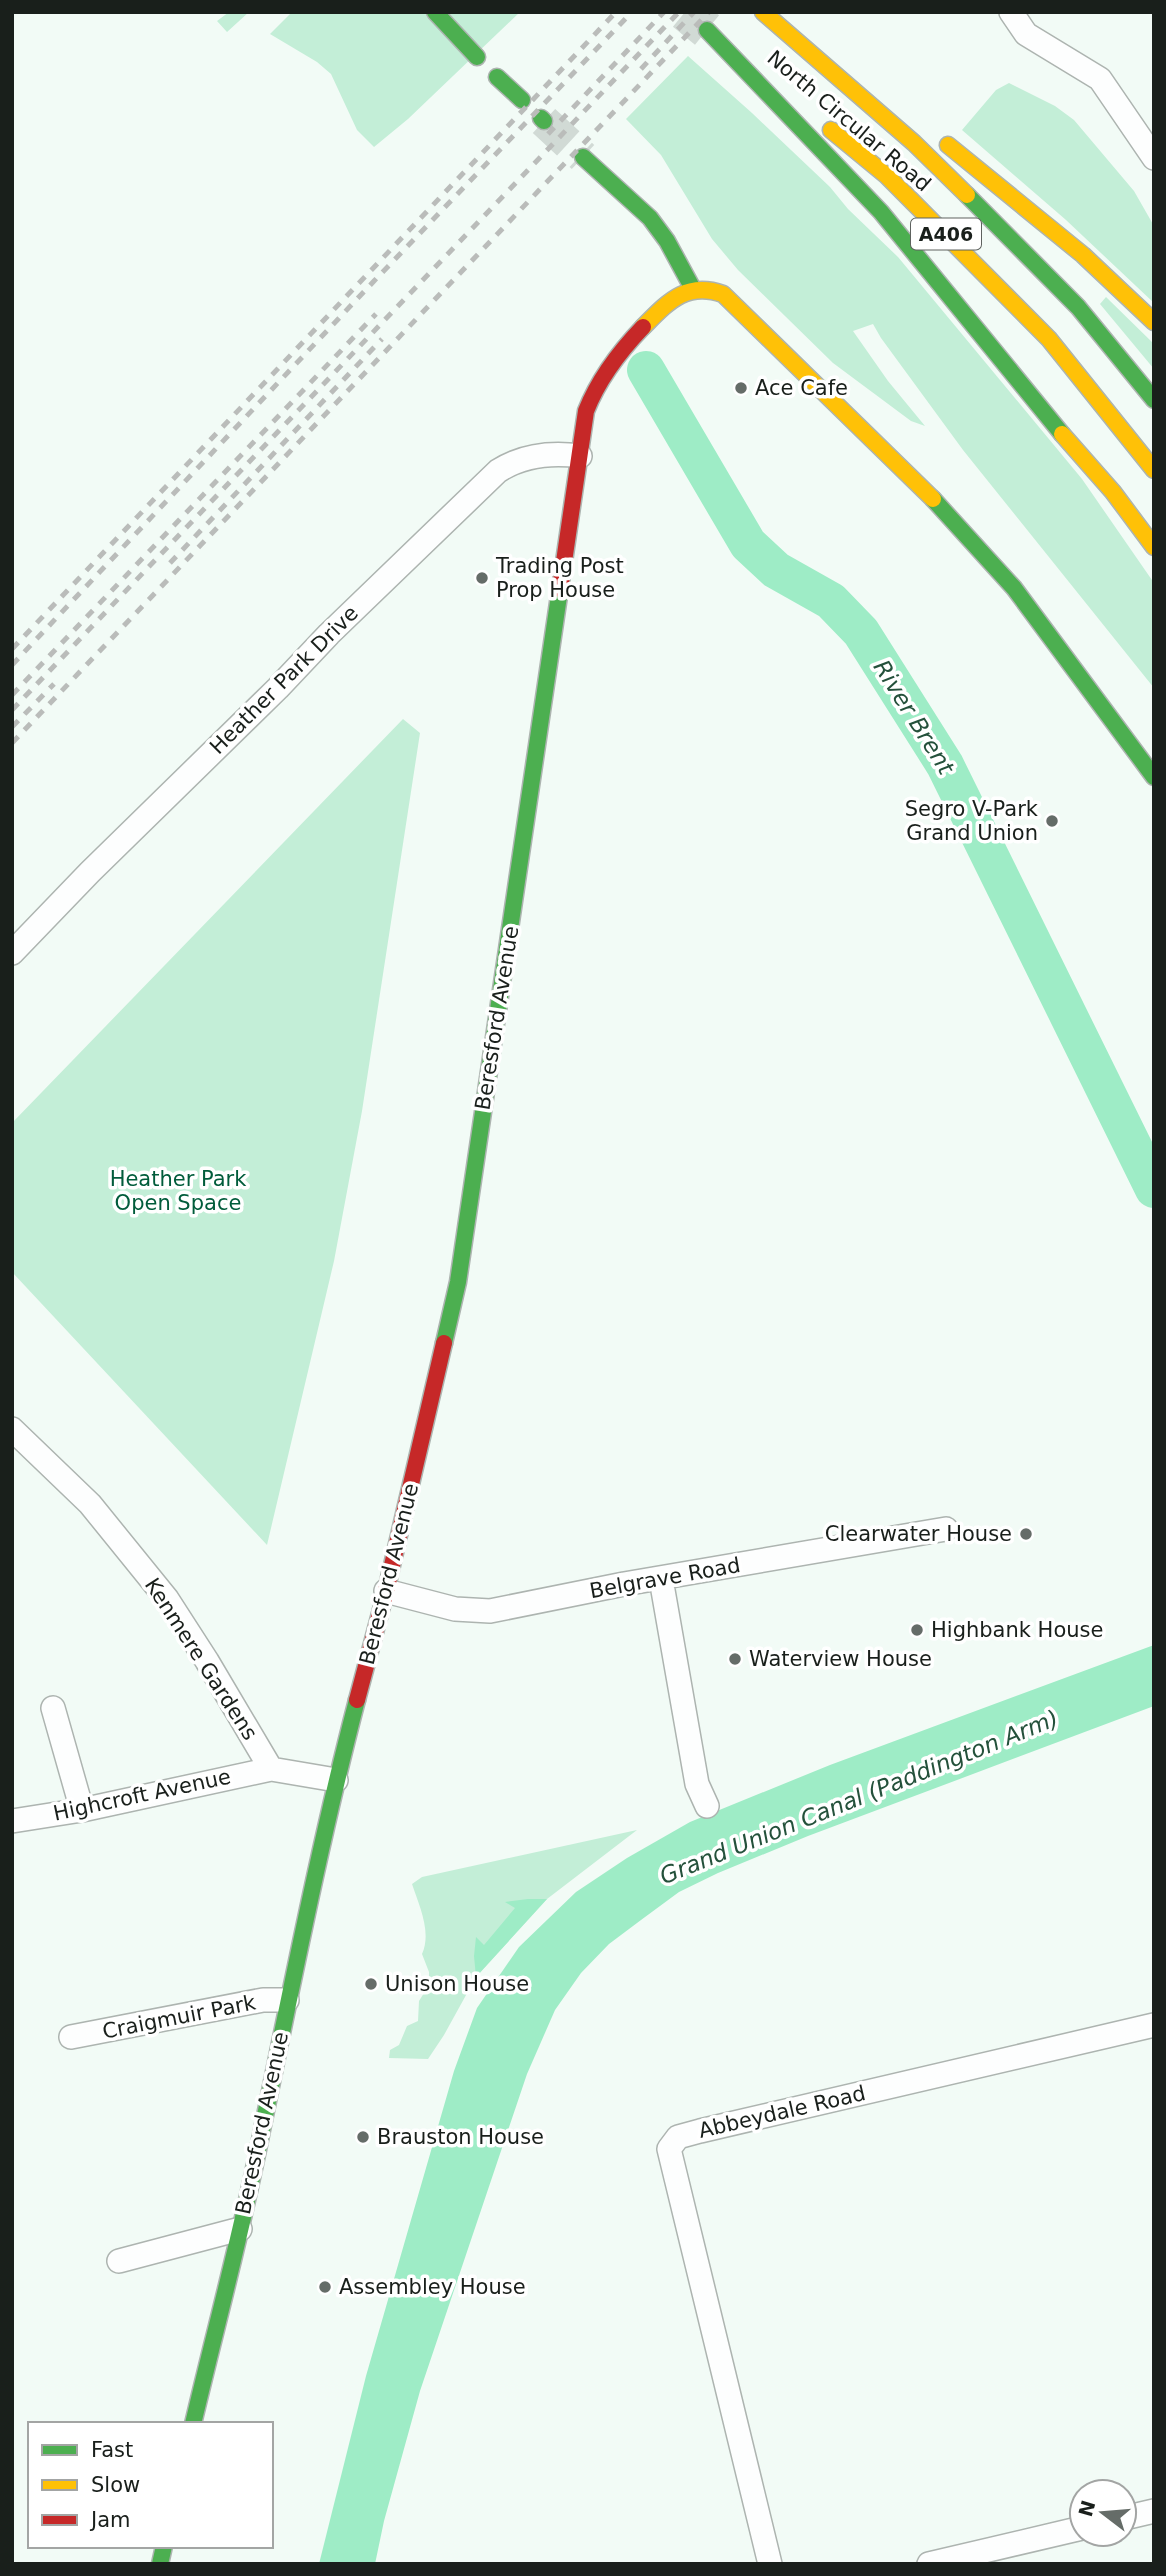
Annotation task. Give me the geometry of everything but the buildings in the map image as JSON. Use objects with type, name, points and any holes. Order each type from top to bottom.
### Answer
[{"type":"main road","points":[[435,12],[477,57]]},
{"type":"main road","points":[[765,12],[896,106]]},
{"type":"main road","name":"North Circular Road","points":[[765,12],[914,143],[1017,243],[1077,307],[1154,400]]},
{"type":"main road","name":"North Circular Road","points":[[1154,470],[1049,339],[997,284],[887,176],[707,30],[881,212],[1053,424],[1113,492],[1154,547]]},
{"type":"main road","points":[[497,77],[522,100]]},
{"type":"main road","points":[[937,136],[1083,254],[1154,322]]},
{"type":"main road","points":[[583,157],[620,189],[660,233],[693,289],[710,289],[723,294],[921,485],[1014,588],[1154,776]]},
{"type":"main road","name":"Beresford Avenue","points":[[193,2422],[262,2132],[287,2000],[336,1780],[386,1591],[458,1282],[586,411],[599,380],[659,310],[693,289]]},
{"type":"street","points":[[1011,12],[1026,34],[1100,79],[1154,158]]},
{"type":"street","name":"Heather Park Drive","points":[[12,953],[329,634],[498,471],[512,462],[530,456],[580,456]]},
{"type":"street","name":"Kenmere Gardens","points":[[12,1429],[90,1504],[167,1599],[271,1769]]},
{"type":"street","name":"Belgrave Road","points":[[386,1591],[455,1609],[490,1611],[946,1530]]},
{"type":"street","points":[[661,1579],[697,1784],[707,1806]]},
{"type":"street","points":[[53,1708],[82,1810]]},
{"type":"street","points":[[271,1769],[336,1780]]},
{"type":"street","name":"Highcroft Avenue","points":[[12,1821],[82,1810],[271,1769]]},
{"type":"street","name":"Craigmuir Park","points":[[71,2037],[263,2000],[287,2000]]},
{"type":"street","name":"Abbeydale Road","points":[[769,2564],[669,2149],[678,2137],[700,2131],[1154,2025]]},
{"type":"street","points":[[119,2261],[240,2229]]},
{"type":"street","points":[[929,2564],[1068,2531]]},
{"type":"green space","points":[[229,12],[249,12],[227,32],[217,21]]},
{"type":"green space","points":[[292,12],[520,12],[408,119],[374,147],[357,130],[331,74],[317,62],[270,34]]},
{"type":"green space","points":[[688,56],[830,187],[848,209],[898,257],[1082,479],[1154,583],[1154,688],[963,450],[873,324],[853,331],[888,381],[925,426],[911,421],[833,363],[738,270],[712,239],[661,155],[626,119]]},
{"type":"green space","points":[[1009,83],[1055,106],[1074,120],[1134,191],[1154,226],[1154,303],[1066,220],[962,130],[996,90]]},
{"type":"green space","points":[[1106,297],[1154,344],[1154,369],[1100,304]]},
{"type":"green space","name":"Heather Park Open Space","points":[[403,719],[420,733],[362,1111],[334,1261],[267,1545],[12,1272],[12,1123]]},
{"type":"green space","points":[[637,1830],[547,1899],[476,1977],[428,2059],[389,2058],[390,2050],[399,2045],[407,2026],[418,2021],[419,2001],[429,1985],[429,1972],[422,1954],[425,1928],[412,1884],[422,1877]]},
{"type":"water","name":"Grand Union Canal (Paddington Arm)","points":[[1154,1645],[1154,1706],[808,1836],[718,1873],[679,1892],[609,1944],[581,1973],[555,2010],[527,2074],[420,2391],[384,2521],[375,2564],[319,2564],[366,2376],[454,2071],[477,2008],[519,1947],[576,1892],[627,1858],[690,1822],[830,1765]]},
{"type":"water","points":[[547,1899],[476,1977],[476,1937],[484,1945],[515,1908],[505,1902]]},
{"type":"waterway","name":"River Brent","points":[[646,370],[748,544],[776,570],[831,601],[861,632],[945,765],[1154,1189]]},
{"type":"tunnel","points":[[685,12],[707,30]]},
{"type":"tunnel","points":[[544,121],[583,157]]},
{"type":"railway","points":[[12,649],[616,12]]},
{"type":"railway","points":[[12,665],[632,12]]},
{"type":"railway","points":[[548,134],[664,12]]},
{"type":"railway","points":[[12,710],[679,12]]},
{"type":"railway","points":[[641,69],[694,12]]},
{"type":"railway","points":[[12,743],[709,12]]},
{"type":"railway","points":[[12,695],[376,314]]},
{"type":"railway","points":[[170,563],[382,339]]},
{"type":"railway","points":[[12,727],[54,684]]},
{"type":"traffic: fast","points":[[435,12],[477,57]]},
{"type":"traffic: fast","points":[[707,30],[881,212],[1062,434]]},
{"type":"traffic: fast","points":[[497,77],[522,100]]},
{"type":"traffic: fast","points":[[541,118],[544,121]]},
{"type":"traffic: fast","points":[[583,157],[650,218],[667,241],[693,289]]},
{"type":"traffic: fast","points":[[967,195],[1078,307],[1154,400]]},
{"type":"traffic: fast","points":[[933,499],[1014,588],[1154,777]]},
{"type":"traffic: fast","points":[[444,1343],[458,1282],[560,589]]},
{"type":"traffic: fast","points":[[193,2422],[246,2204],[319,1860],[357,1700]]},
{"type":"traffic: fast","points":[[160,2564],[164,2548]]},
{"type":"traffic: slow","points":[[763,12],[914,143],[967,195]]},
{"type":"traffic: slow","points":[[831,130],[887,176],[1049,339],[1154,470]]},
{"type":"traffic: slow","points":[[948,145],[1083,255],[1154,322]]},
{"type":"traffic: slow","points":[[643,327],[678,296],[698,290],[723,294],[933,499]]},
{"type":"traffic: slow","points":[[1062,434],[1113,492],[1154,547]]},
{"type":"traffic: jam","points":[[560,589],[586,411],[610,366],[643,327]]},
{"type":"traffic: jam","points":[[357,1700],[386,1591],[444,1343]]},
{"type":"place","name":"Ace Cafe","points":[[741,388]]},
{"type":"place","name":"Trading Post Prop House","points":[[482,578]]},
{"type":"place","name":"Segro V-Park Grand Union","points":[[1052,821]]},
{"type":"place","name":"Clearwater House","points":[[1026,1534]]},
{"type":"place","name":"Highbank House","points":[[917,1630]]},
{"type":"place","name":"Waterview House","points":[[735,1659]]},
{"type":"place","name":"Unison House","points":[[371,1984]]},
{"type":"place","name":"Brauston House","points":[[363,2137]]},
{"type":"place","name":"Assembley House","points":[[325,2287]]}]
